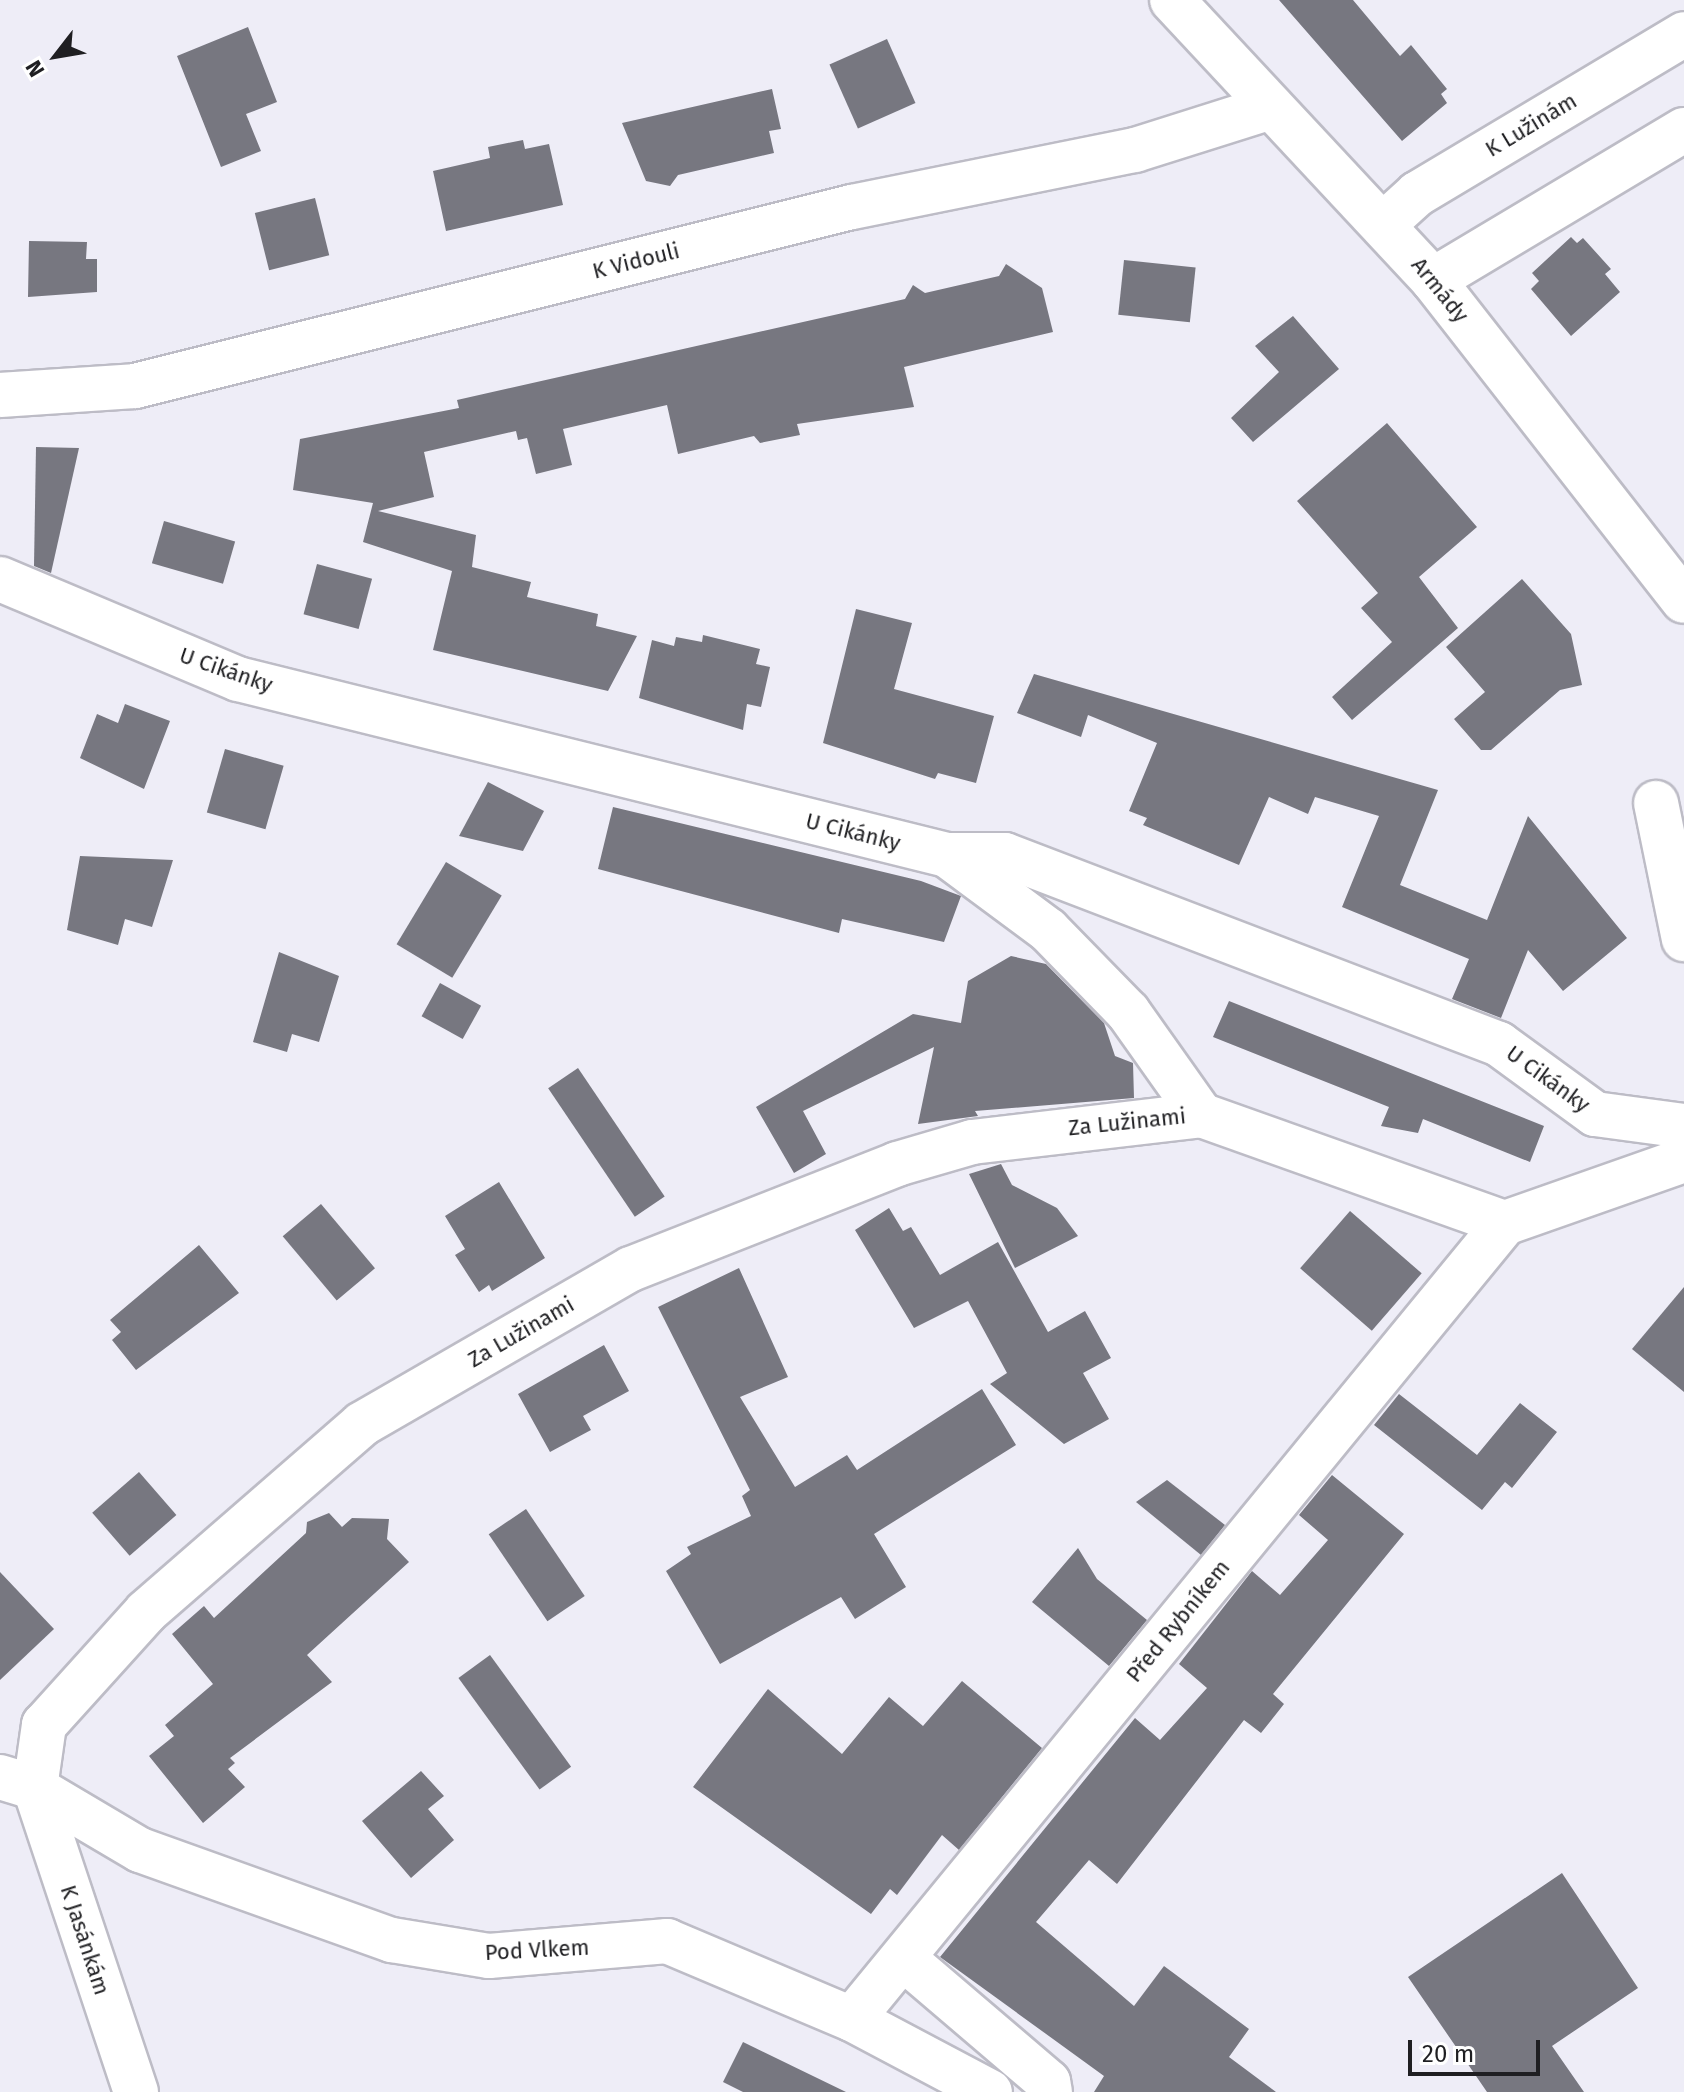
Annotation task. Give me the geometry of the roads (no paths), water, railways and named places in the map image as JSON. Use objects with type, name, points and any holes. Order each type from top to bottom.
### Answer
[{"type":"street","name":"Armády","points":[[1172,0],[1268,108],[1384,224],[1433,280],[1684,601]]},
{"type":"street","name":"K Lužinám","points":[[1384,224],[1417,194],[1684,34]]},
{"type":"street","name":"K Vidouli","points":[[0,395],[135,386],[852,207],[1135,150],[1268,108]]},
{"type":"street","points":[[1433,280],[1684,130]]},
{"type":"street","name":"U Cikánky","points":[[0,579],[238,679],[947,855],[1005,855],[1499,1044],[1595,1114],[1684,1126]]},
{"type":"street","points":[[1656,803],[1684,939]]},
{"type":"street","name":"Za Lužinami","points":[[947,855],[1048,930],[1128,1012],[1201,1115]]},
{"type":"street","name":"Za Lužinami","points":[[17,1783],[44,1725],[146,1612],[362,1424],[631,1269],[897,1164],[972,1142],[1201,1115],[1505,1223]]},
{"type":"street","points":[[1505,1223],[1684,1160]]},
{"type":"street","name":"Před Rybníkem","points":[[852,2019],[1505,1223]]},
{"type":"street","name":"Pod Vlkem","points":[[17,1783],[140,1850],[392,1940],[489,1956],[667,1941],[852,2019],[990,2092]]},
{"type":"street","name":"K Jasánkám","points":[[17,1783],[136,2092]]},
{"type":"street","points":[[903,1958],[1048,2082],[1050,2092]]}]
